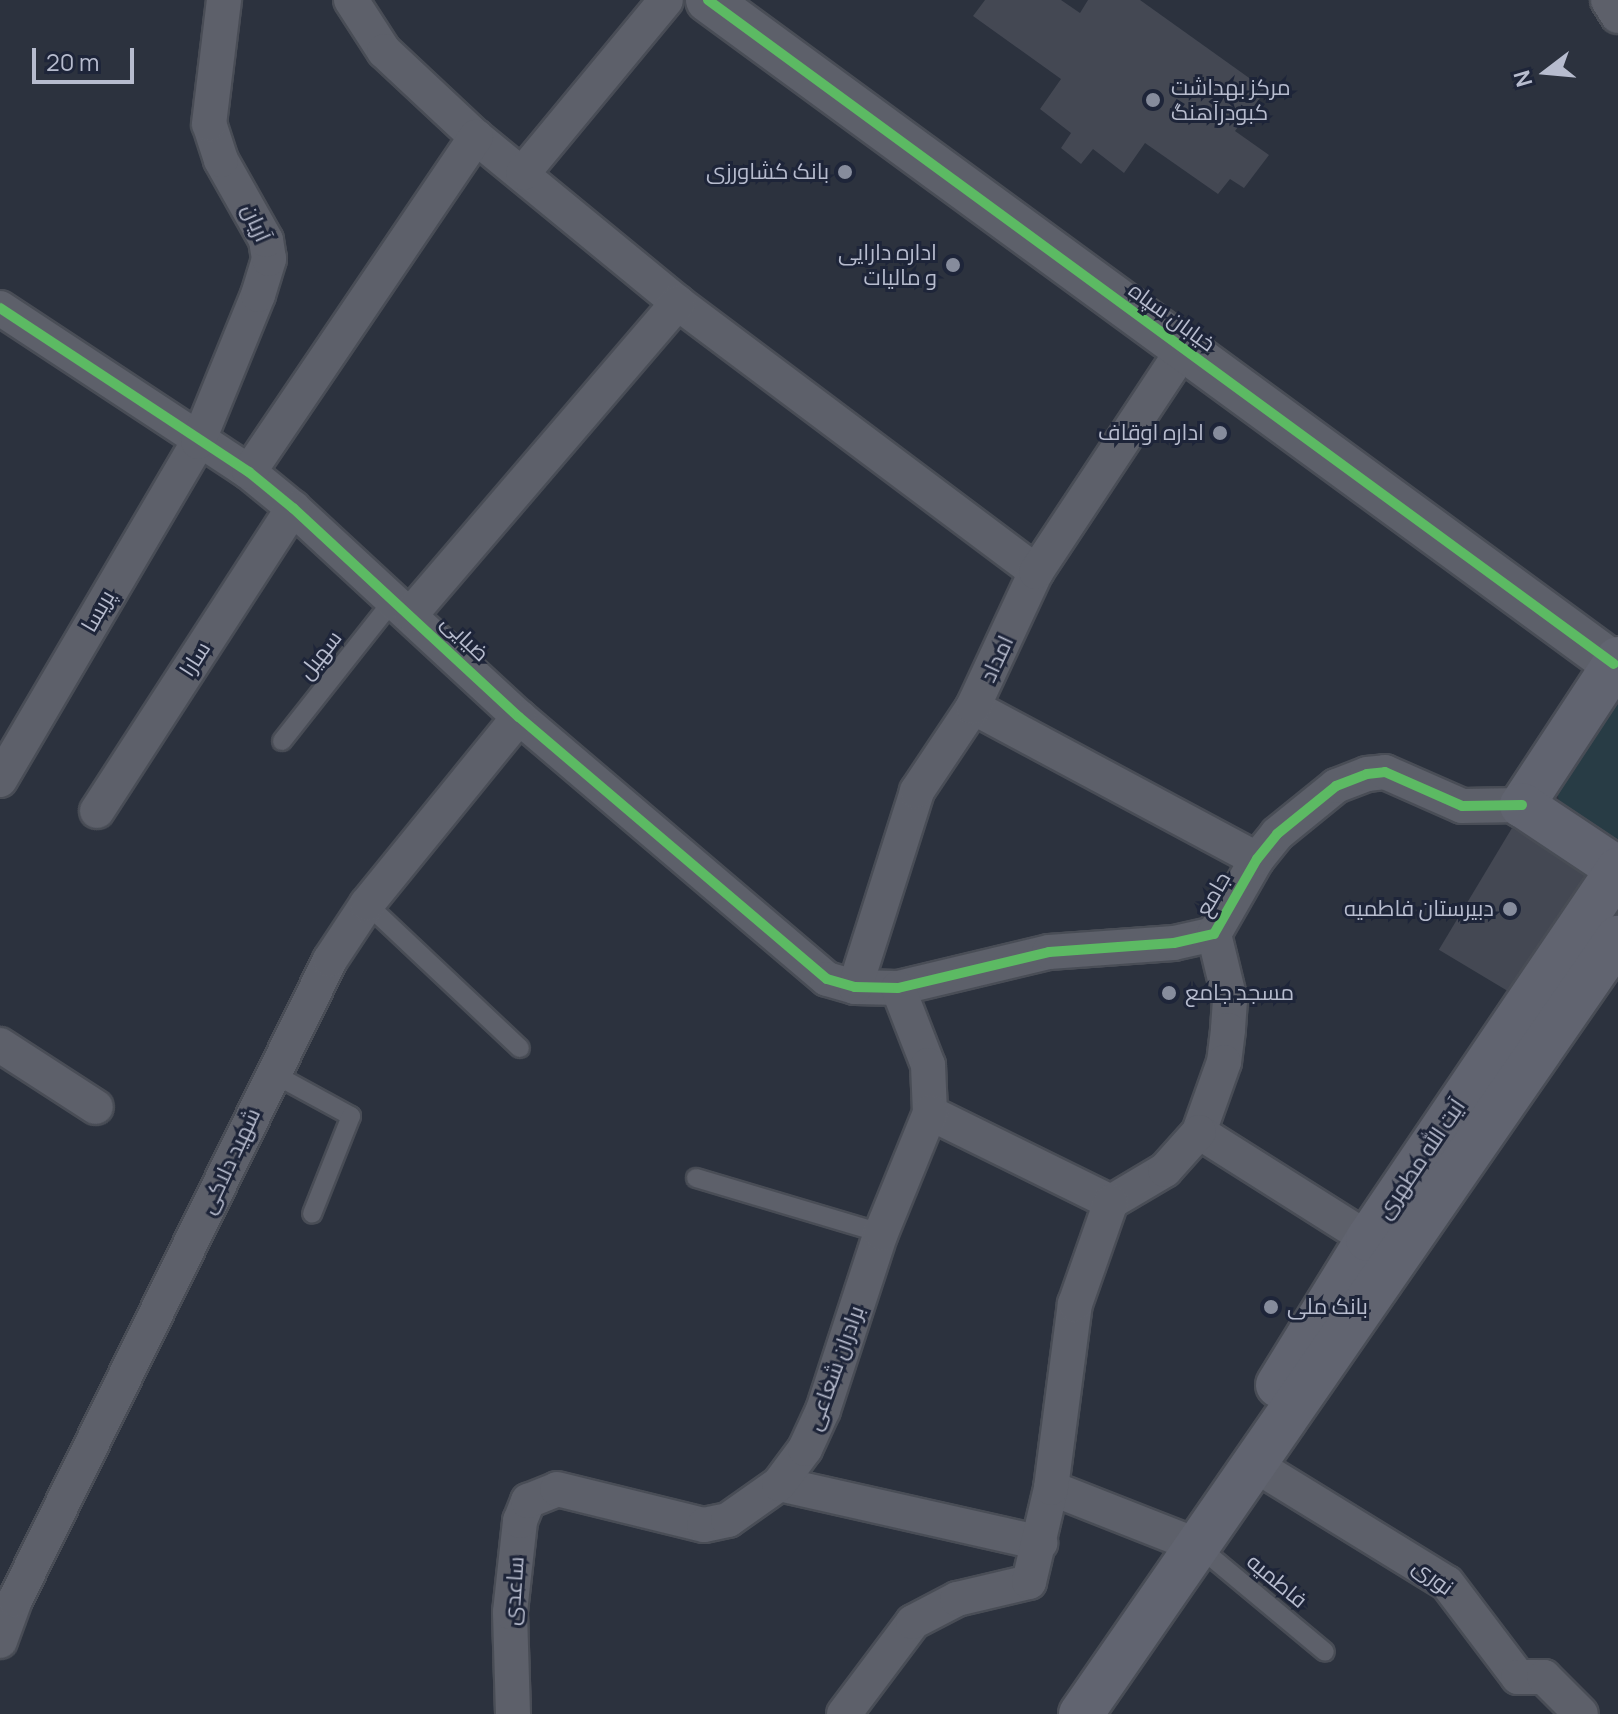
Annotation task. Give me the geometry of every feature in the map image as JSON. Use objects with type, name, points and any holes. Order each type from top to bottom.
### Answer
[{"type":"main road","points":[[1616,662],[1522,805],[1618,870]]},
{"type":"main road","name":"آیت الله مطهری","points":[[1255,1465],[1279,1384],[1368,1239],[1618,870]]},
{"type":"main road","name":"آیت الله مطهری","points":[[1081,1714],[1618,938]]},
{"type":"street","name":"آریان","points":[[198,442],[240,348],[269,259],[266,240],[221,160],[209,124],[224,0]]},
{"type":"street","points":[[351,0],[384,51],[476,137],[678,303],[1036,572]]},
{"type":"street","points":[[523,173],[666,0]]},
{"type":"street","name":"خیابان سپاه","points":[[708,0],[1183,350],[1616,662]]},
{"type":"street","points":[[1608,0],[1618,16]]},
{"type":"street","points":[[249,472],[476,137]]},
{"type":"street","points":[[403,606],[678,303]]},
{"type":"street","name":"ضیایی","points":[[0,308],[198,442],[249,472],[403,606],[519,717],[794,956],[827,979],[855,987],[898,988]]},
{"type":"street","name":"امداد","points":[[855,987],[917,791],[973,707],[1036,572],[1183,350]]},
{"type":"street","name":"پریسا","points":[[0,780],[198,442]]},
{"type":"street","name":"سارا","points":[[97,811],[293,508]]},
{"type":"street","points":[[973,707],[1257,859]]},
{"type":"street","name":"شهید دلاکی","points":[[0,1641],[8,1596],[330,960],[367,904],[519,717]]},
{"type":"street","name":"جامع","points":[[898,988],[1049,952],[1174,943],[1214,934],[1257,859],[1305,808],[1336,786],[1367,774],[1385,772],[1462,806],[1522,805]]},
{"type":"street","points":[[844,1714],[913,1622],[957,1599],[1029,1582],[1051,1488],[1075,1304],[1111,1202],[1165,1170],[1199,1132],[1224,1062],[1230,1000],[1214,934]]},
{"type":"street","points":[[898,988],[928,1065],[930,1113],[1111,1202]]},
{"type":"street","points":[[0,1045],[96,1107]]},
{"type":"street","name":"برادران شعاعی","points":[[557,1489],[704,1525],[728,1520],[779,1484],[805,1449],[823,1410],[881,1233],[930,1113]]},
{"type":"street","points":[[1199,1132],[1368,1239]]},
{"type":"street","name":"نوری","points":[[1255,1465],[1447,1583],[1518,1677],[1544,1677],[1581,1714]]},
{"type":"street","points":[[779,1484],[1040,1543]]},
{"type":"street","points":[[1051,1488],[1198,1546]]},
{"type":"street","name":"ساعدی","points":[[513,1714],[510,1612],[520,1521],[528,1501],[557,1489]]},
{"type":"lane","name":"سهیل","points":[[282,741],[403,606]]},
{"type":"lane","points":[[367,904],[520,1048]]},
{"type":"lane","points":[[272,1073],[351,1116],[312,1214]]},
{"type":"lane","points":[[696,1178],[881,1233]]},
{"type":"lane","name":"فاطمیه","points":[[1198,1546],[1325,1652]]},
{"type":"shaded area","points":[[1618,697],[1618,845],[1560,805],[1557,792]]},
{"type":"building","name":"مرکز بهداشت کبودرآهنگ","points":[[985,0],[1061,0],[1080,13],[1088,0],[1140,0],[1266,90],[1235,131],[1269,155],[1244,188],[1230,179],[1218,194],[1145,143],[1124,173],[1093,149],[1081,164],[1061,148],[1071,133],[1040,109],[1061,79],[973,16]]},
{"type":"building","name":"دبیرستان فاطمیه","points":[[1512,828],[1590,875],[1517,997],[1439,950]]},
{"type":"cycle path","points":[[708,0],[1614,664]]},
{"type":"cycle path","points":[[0,308],[249,472],[293,508],[519,717],[827,979],[855,987],[898,988],[1049,952],[1174,943],[1214,934],[1257,859],[1277,834],[1336,786],[1367,774],[1385,772],[1462,806],[1522,805]]},
{"type":"place","name":"مرکز بهداشت کبودرآهنگ","points":[[1153,100]]},
{"type":"place","name":"بانک کشاورزی","points":[[845,172]]},
{"type":"place","name":"اداره دارایی و مالیات","points":[[953,265]]},
{"type":"place","name":"اداره اوقاف","points":[[1220,433]]},
{"type":"place","name":"دبیرستان فاطمیه","points":[[1510,909]]},
{"type":"place","name":"مسجد جامع","points":[[1169,993]]},
{"type":"place","name":"بانک ملی","points":[[1271,1307]]}]
